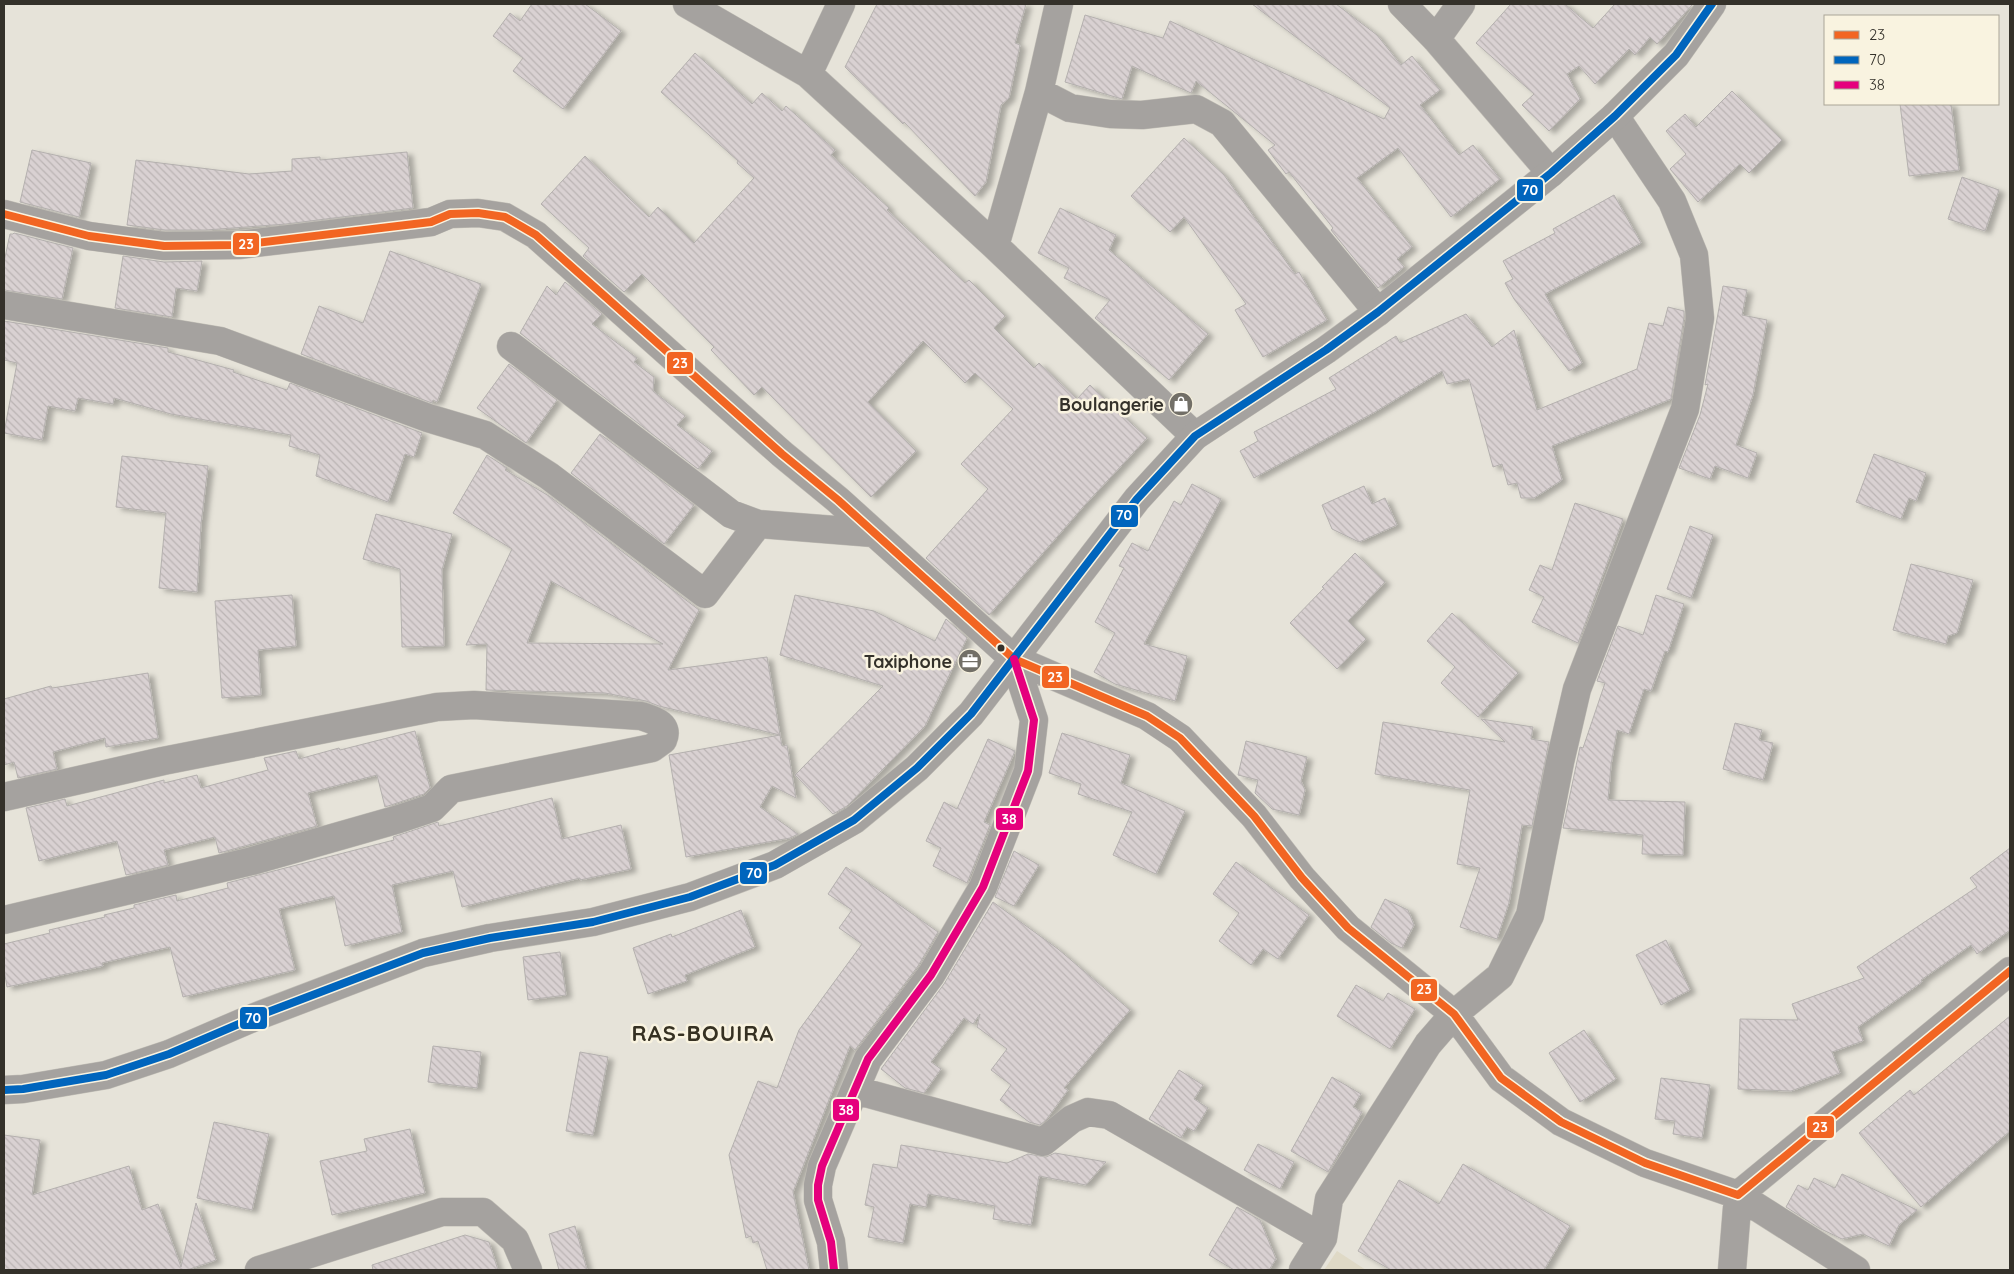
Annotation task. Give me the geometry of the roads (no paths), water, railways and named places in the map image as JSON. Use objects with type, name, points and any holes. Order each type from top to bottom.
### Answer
[{"type":"street","points":[[686,4],[808,74],[995,246],[1194,436]]},
{"type":"street","points":[[808,74],[841,4]]},
{"type":"street","points":[[995,246],[1039,92],[1059,4]]},
{"type":"street","points":[[1402,4],[1436,39],[1551,173]]},
{"type":"street","points":[[1436,39],[1461,4]]},
{"type":"street","points":[[4,1090],[106,1074],[169,1054],[255,1017],[423,952],[490,938],[593,922],[690,897],[775,865],[854,820],[917,768],[971,714],[1137,498],[1194,436],[1326,350],[1378,312],[1551,173],[1615,116],[1676,55],[1712,4]]},
{"type":"street","points":[[1039,92],[1070,108],[1110,114],[1142,115],[1196,110],[1222,123],[1378,312]]},
{"type":"street","points":[[1303,1270],[1323,1238],[1329,1199],[1428,1044],[1454,1014],[1500,976],[1530,915],[1560,762],[1577,689],[1685,409],[1700,318],[1694,255],[1672,201],[1615,116]]},
{"type":"street","points":[[4,214],[89,236],[164,246],[239,246],[431,222],[450,214],[478,213],[505,217],[536,235],[782,454],[838,500],[1014,659],[1147,716],[1180,738],[1254,816],[1302,878],[1348,928],[1454,1014],[1501,1078],[1561,1122],[1645,1163],[1738,1195],[1856,1270]]},
{"type":"street","points":[[4,305],[220,341],[428,418],[485,435],[549,476],[706,594],[758,524]]},
{"type":"street","points":[[511,346],[731,514],[758,524],[873,533]]},
{"type":"street","points":[[834,1270],[831,1242],[818,1200],[818,1185],[822,1166],[868,1059],[931,975],[983,887],[1028,771],[1034,720],[1014,659]]},
{"type":"street","points":[[4,797],[162,761],[436,706],[474,705],[641,716],[662,724],[665,732],[663,740],[652,748],[451,789],[432,808],[399,820],[252,862],[4,920]]},
{"type":"street","points":[[1732,1270],[1738,1195],[2010,971]]},
{"type":"street","points":[[855,1090],[1042,1142],[1072,1119],[1088,1112],[1109,1115],[1323,1238]]},
{"type":"street","points":[[259,1270],[442,1212],[483,1212],[515,1240],[528,1270]]},
{"type":"place","name":"Boulangerie","points":[[1181,404]]},
{"type":"place","name":"Taxiphone","points":[[970,661]]},
{"type":"district","name":"RAS-BOUIRA","points":[[703,1033]]}]
